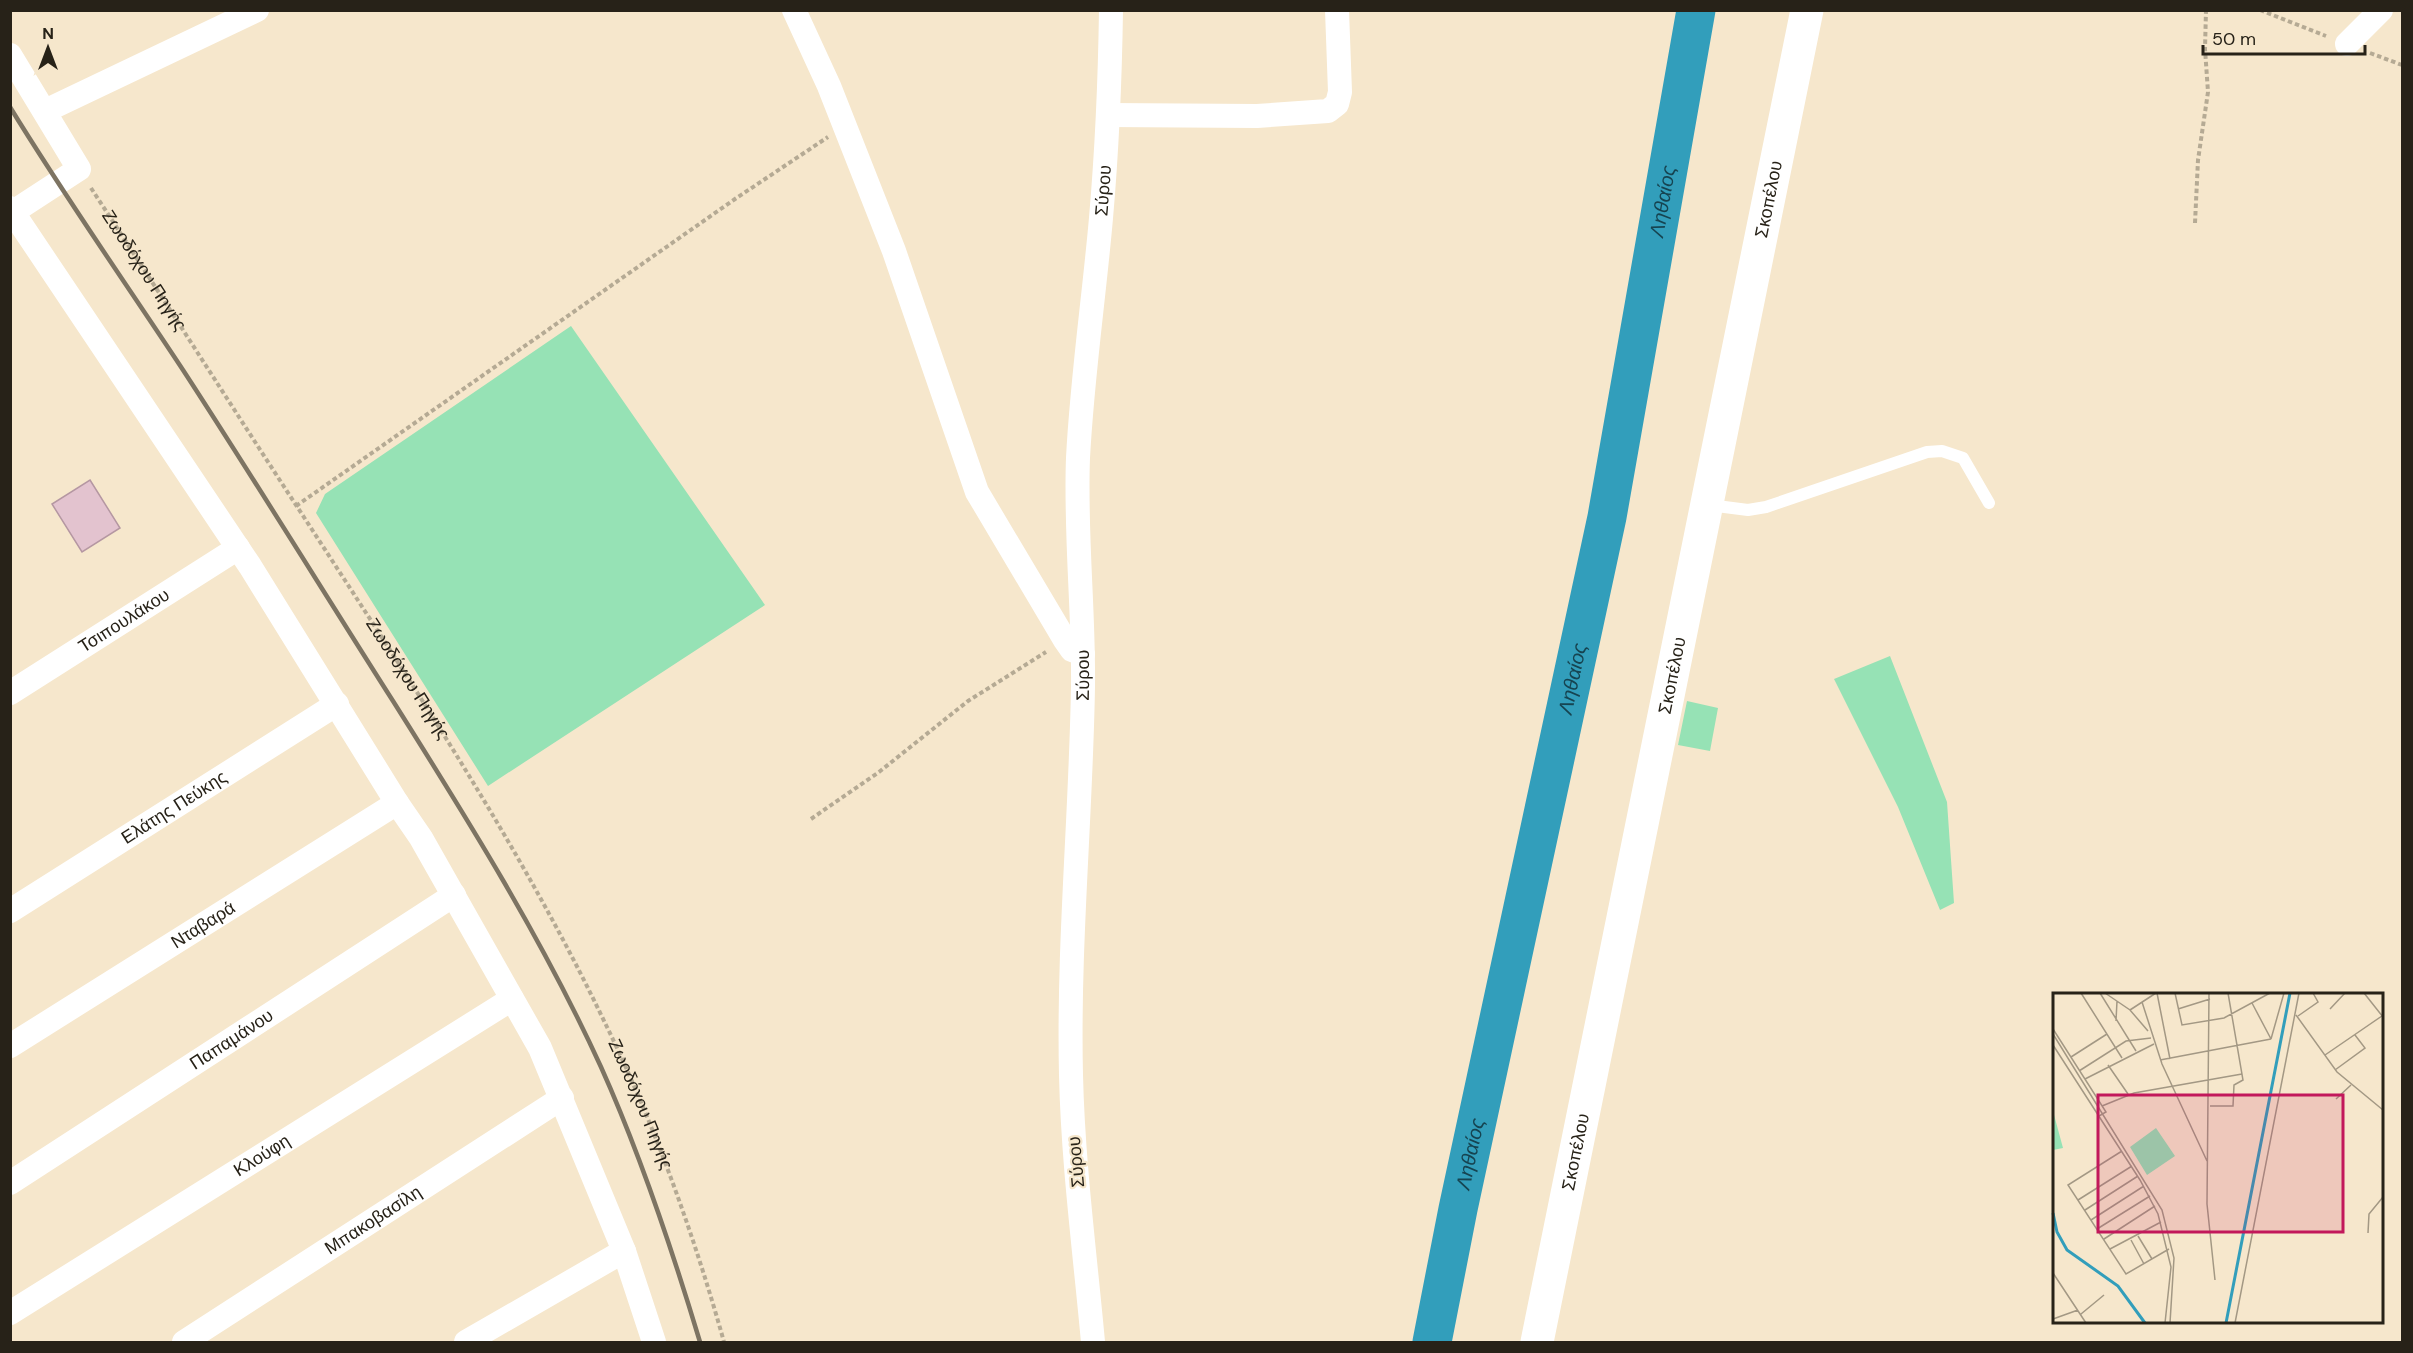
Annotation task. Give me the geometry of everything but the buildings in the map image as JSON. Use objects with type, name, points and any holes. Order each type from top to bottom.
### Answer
[{"type":"main road","name":"Σκοπέλου","points":[[1537,1342],[1807,10]]},
{"type":"street","points":[[45,111],[257,10]]},
{"type":"street","points":[[794,10],[829,86],[902,271],[977,492],[1074,647]]},
{"type":"street","name":"Σύρου","points":[[1093,1342],[1074,1144],[1071,1078],[1072,946],[1082,738],[1074,647],[1078,464],[1087,343],[1101,218],[1108,115],[1111,10]]},
{"type":"street","points":[[1108,115],[1257,117],[1328,111],[1337,104],[1340,92],[1337,10]]},
{"type":"street","points":[[2347,44],[2381,10]]},
{"type":"street","points":[[10,55],[79,170],[12,210],[238,548],[421,838],[454,895],[540,1048],[624,1251],[654,1342]]},
{"type":"street","name":"Τσιπουλάκου","points":[[10,693],[238,548]]},
{"type":"street","name":"Ελάτης Πεύκης","points":[[10,911],[337,704]]},
{"type":"street","name":"Νταβαρά","points":[[10,1046],[397,803]]},
{"type":"street","name":"Παπαμάνου","points":[[10,1183],[454,895]]},
{"type":"street","name":"Κλούφη","points":[[10,1313],[512,999]]},
{"type":"street","name":"Μπακοβασίλη","points":[[184,1342],[562,1098]]},
{"type":"street","points":[[466,1342],[624,1251]]},
{"type":"lane","points":[[1708,504],[1748,510],[1766,507],[1913,456],[1942,451],[1963,458],[1989,503]]},
{"type":"path","points":[[2195,223],[2198,160],[2208,92],[2205,49],[2206,10]]},
{"type":"path","points":[[296,506],[735,199],[845,126]]},
{"type":"path","name":"Ζωοδόχου Πηγής","points":[[79,170],[415,688],[491,812],[561,937],[607,1026],[656,1140],[713,1303],[724,1342]]},
{"type":"path","points":[[811,819],[879,772],[968,701],[1074,647]]},
{"type":"green space","points":[[571,326],[765,605],[488,786],[316,513],[325,494]]},
{"type":"green space","points":[[1890,656],[1947,802],[1954,903],[1940,910],[1898,807],[1834,679]]},
{"type":"green space","points":[[1687,701],[1718,708],[1710,751],[1678,745]]},
{"type":"waterway","name":"Ληθαίος","points":[[1432,1342],[1458,1209],[1607,517],[1696,10]]},
{"type":"railway","points":[[10,107],[183,370],[449,791],[555,973],[601,1067],[629,1134],[655,1203],[700,1342]]}]
